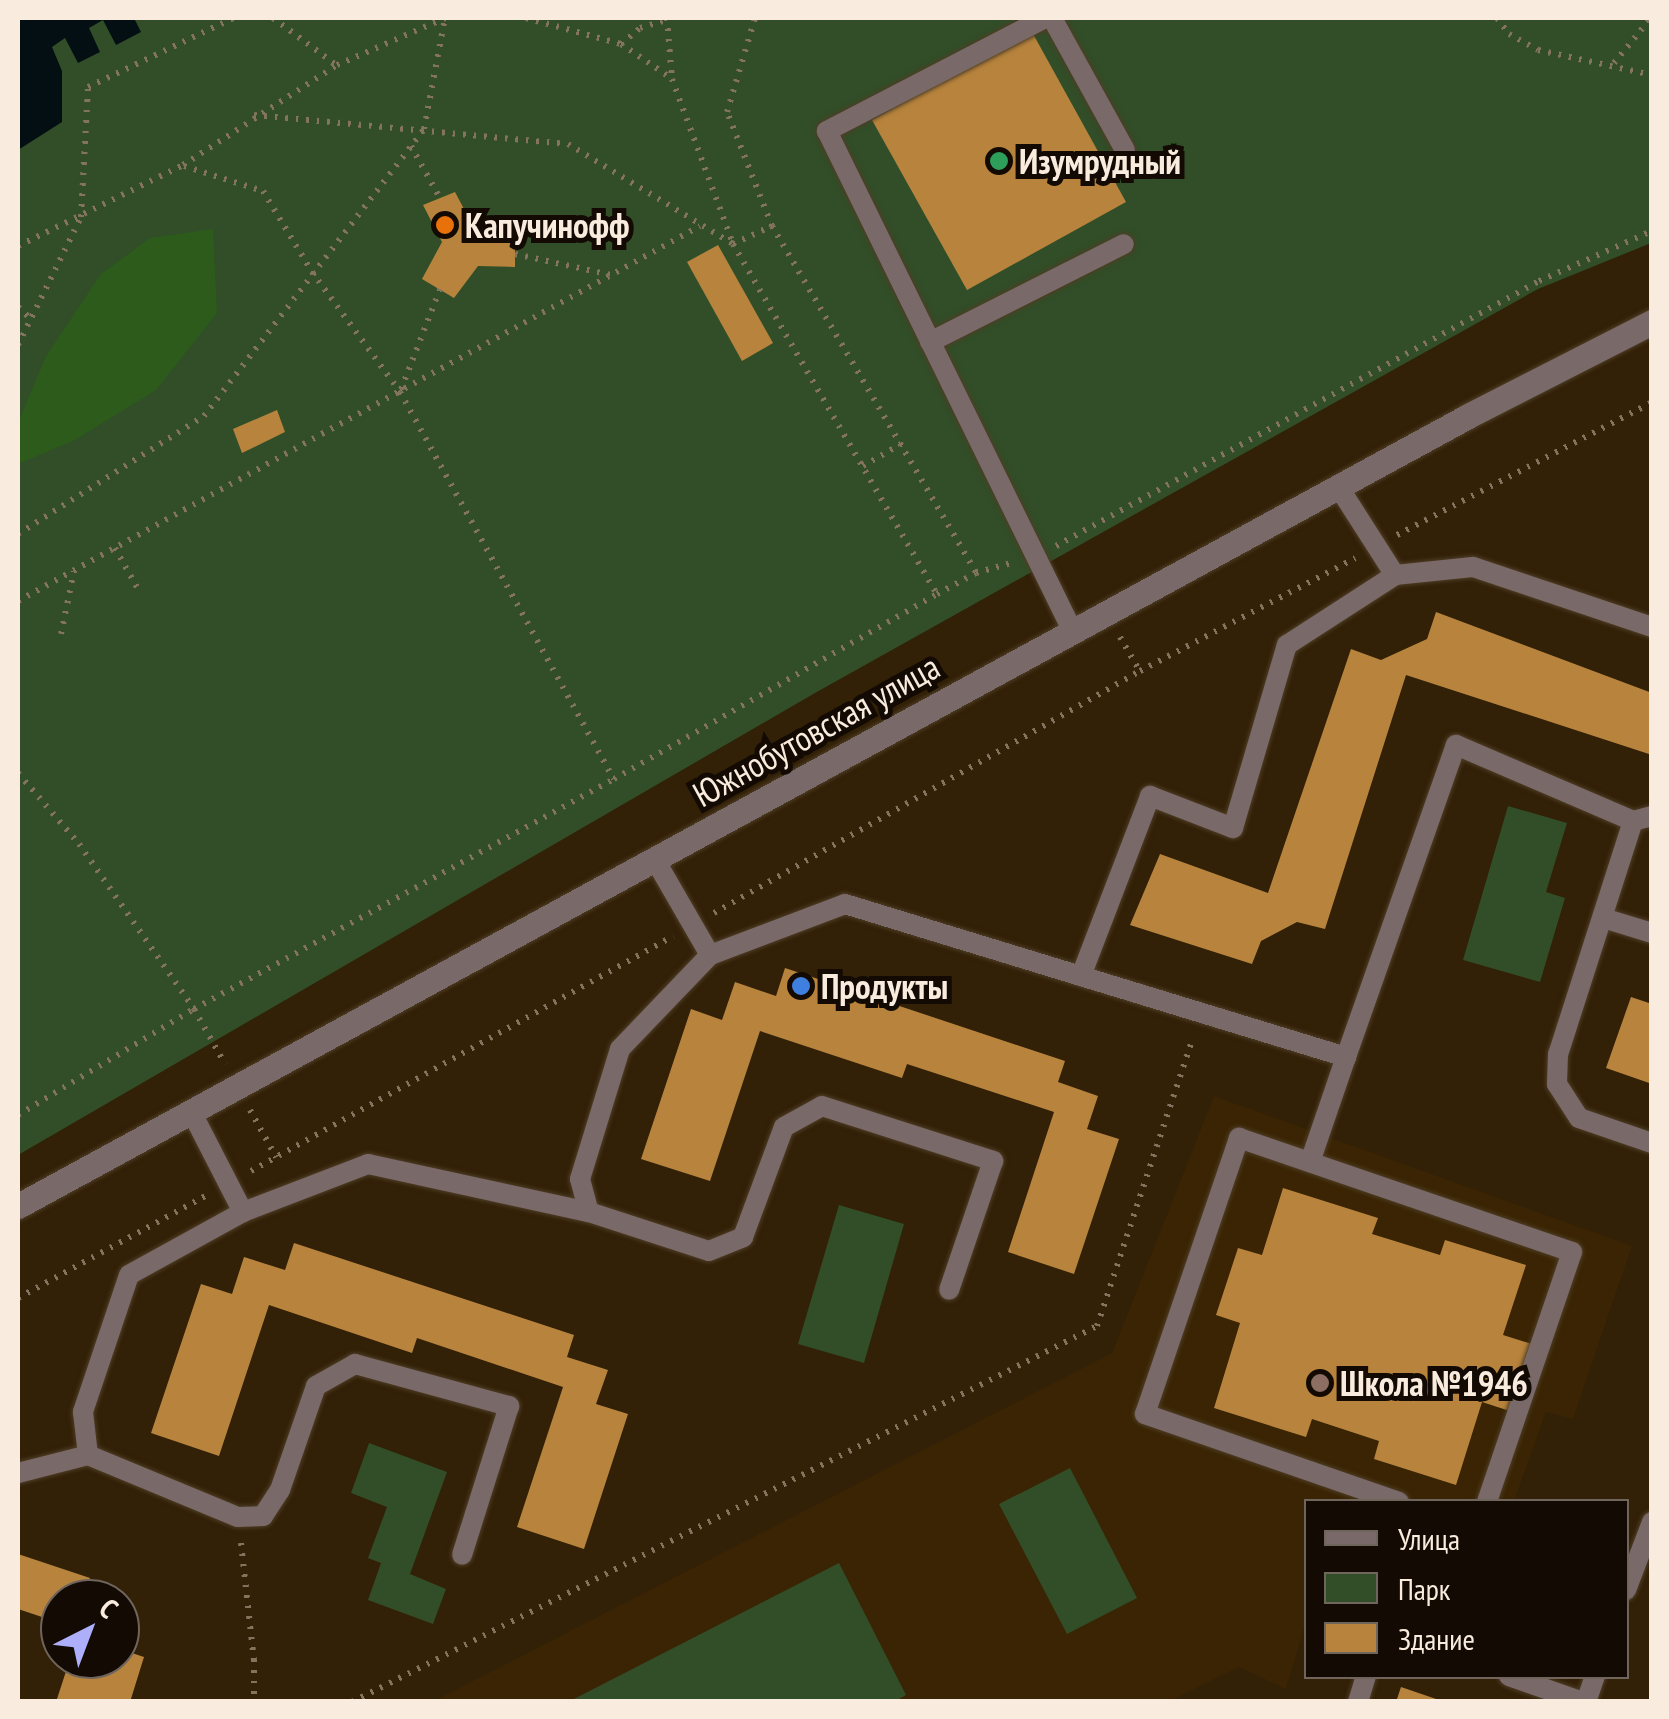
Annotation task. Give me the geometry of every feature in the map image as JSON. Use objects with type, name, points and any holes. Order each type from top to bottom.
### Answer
[{"type":"street","name":"Южнобутовская улица","points":[[18,1206],[1338,486],[1652,322]]},
{"type":"lane","points":[[1072,630],[827,131],[1049,18],[1126,150]]},
{"type":"lane","points":[[930,342],[1124,244]]},
{"type":"lane","points":[[1338,486],[1395,575]]},
{"type":"lane","points":[[1081,976],[1150,796],[1233,828],[1286,645],[1395,575],[1472,566],[1652,626]]},
{"type":"lane","points":[[1310,1162],[1456,745],[1642,818],[1603,918],[1558,1054],[1557,1084],[1579,1118],[1652,1143]]},
{"type":"lane","points":[[654,858],[710,955]]},
{"type":"lane","points":[[589,1212],[580,1179],[620,1049],[710,955],[845,904],[1346,1057]]},
{"type":"lane","points":[[1603,918],[1652,933]]},
{"type":"lane","points":[[88,1455],[83,1412],[129,1276],[243,1212],[368,1164],[589,1212],[709,1251],[743,1238],[784,1127],[822,1106],[992,1161],[948,1290]]},
{"type":"lane","points":[[191,1110],[243,1212]]},
{"type":"lane","points":[[1390,1499],[1146,1414],[1240,1138],[1572,1252],[1488,1499]]},
{"type":"lane","points":[[18,1473],[88,1455],[238,1516],[264,1516],[280,1490],[316,1386],[355,1364],[508,1406],[462,1555]]},
{"type":"lane","points":[[1629,1582],[1652,1522]]},
{"type":"lane","points":[[1518,1679],[1584,1702]]},
{"type":"path","points":[[18,346],[81,216],[88,87],[233,18]]},
{"type":"path","points":[[273,18],[336,65]]},
{"type":"path","points":[[18,246],[183,166],[254,115],[336,65],[446,18],[424,129],[204,416],[18,534]]},
{"type":"path","points":[[526,18],[576,28],[621,44],[672,78]]},
{"type":"path","points":[[568,18],[576,28]]},
{"type":"path","points":[[756,18],[727,112],[772,226],[976,572]]},
{"type":"path","points":[[1497,18],[1509,34],[1538,50],[1652,75]]},
{"type":"path","points":[[1614,64],[1652,18]]},
{"type":"path","points":[[621,44],[640,28],[667,19],[672,78],[733,244],[937,594]]},
{"type":"path","points":[[254,115],[568,144],[733,244]]},
{"type":"path","points":[[411,146],[440,198]]},
{"type":"path","points":[[183,166],[263,191],[312,272],[400,392],[614,778]]},
{"type":"path","points":[[18,600],[700,226]]},
{"type":"path","points":[[733,244],[772,226]]},
{"type":"path","points":[[18,1115],[194,1010],[976,572],[1037,556],[1539,281],[1652,231]]},
{"type":"path","points":[[515,254],[612,275]]},
{"type":"path","points":[[400,392],[440,289]]},
{"type":"path","points":[[18,308],[32,320]]},
{"type":"path","points":[[18,1298],[693,925],[1140,671],[1652,402]]},
{"type":"path","points":[[863,466],[901,444]]},
{"type":"path","points":[[115,548],[139,590]]},
{"type":"path","points":[[61,634],[74,570]]},
{"type":"path","points":[[18,773],[79,844],[194,1010]]},
{"type":"path","points":[[352,1702],[1097,1326],[1202,1013]]},
{"type":"path","points":[[238,1516],[254,1660],[254,1702]]},
{"type":"shaded area","points":[[18,18],[134,18],[141,32],[116,45],[103,20],[89,28],[100,52],[78,63],[65,38],[52,47],[62,71],[62,122],[18,150]]},
{"type":"shaded area","name":"Школа №1946","points":[[1214,1096],[1632,1246],[1573,1419],[1546,1412],[1515,1499],[1304,1499],[1304,1628],[1286,1689],[1239,1667],[1168,1702],[432,1702],[1112,1353]]},
{"type":"green space","points":[[18,18],[1651,18],[1651,243],[1538,289],[815,693],[18,1155]]},
{"type":"green space","points":[[213,229],[217,313],[156,390],[75,440],[18,464],[18,423],[46,356],[101,274],[150,238]]},
{"type":"green space","points":[[1508,806],[1567,823],[1546,892],[1565,898],[1540,982],[1463,960]]},
{"type":"green space","points":[[839,1205],[904,1224],[864,1363],[798,1344]]},
{"type":"green space","points":[[369,1443],[447,1472],[410,1574],[446,1589],[433,1624],[368,1600],[381,1563],[368,1558],[387,1507],[351,1493]]},
{"type":"green space","points":[[1070,1468],[1137,1598],[1067,1634],[999,1504]]},
{"type":"green space","points":[[839,1563],[906,1695],[894,1702],[570,1701]]},
{"type":"building","name":"Изумрудный","points":[[1032,32],[1126,202],[967,290],[872,120]]},
{"type":"building","points":[[455,192],[475,230],[515,240],[515,267],[478,266],[454,298],[422,279],[442,242],[423,205]]},
{"type":"building","points":[[718,245],[773,343],[742,361],[687,262]]},
{"type":"building","points":[[277,410],[285,432],[242,453],[233,429]]},
{"type":"building","points":[[1436,612],[1652,693],[1652,755],[1406,675],[1325,929],[1297,922],[1261,941],[1252,964],[1130,925],[1160,854],[1268,893],[1351,649],[1381,660],[1427,639]]},
{"type":"building","points":[[785,968],[1065,1061],[1058,1082],[1098,1096],[1087,1129],[1119,1139],[1074,1274],[1008,1252],[1054,1112],[907,1064],[902,1078],[760,1031],[710,1181],[641,1159],[691,1009],[722,1020],[735,982],[776,996]]},
{"type":"building","points":[[1631,997],[1652,1004],[1652,1084],[1606,1068]]},
{"type":"building","points":[[1283,1188],[1378,1218],[1372,1234],[1440,1255],[1445,1240],[1526,1265],[1503,1335],[1538,1346],[1516,1413],[1482,1402],[1456,1485],[1374,1459],[1379,1441],[1312,1419],[1306,1437],[1214,1408],[1240,1323],[1216,1315],[1238,1248],[1262,1255]]},
{"type":"building","points":[[294,1243],[574,1335],[567,1357],[608,1370],[596,1404],[628,1414],[584,1549],[517,1527],[563,1387],[417,1338],[412,1353],[269,1305],[219,1456],[151,1433],[201,1284],[232,1294],[244,1257],[285,1270]]},
{"type":"building","points":[[18,1554],[90,1578],[40,1579],[40,1616],[18,1609]]},
{"type":"building","points":[[63,1679],[137,1679],[130,1702],[56,1702]]},
{"type":"building","points":[[1401,1687],[1442,1701],[1442,1702],[1396,1702]]},
{"type":"place","name":"Изумрудный","points":[[999,161]]},
{"type":"place","name":"Капучинофф","points":[[445,225]]},
{"type":"place","name":"Продукты","points":[[801,986]]},
{"type":"place","name":"Школа №1946","points":[[1320,1383]]}]
